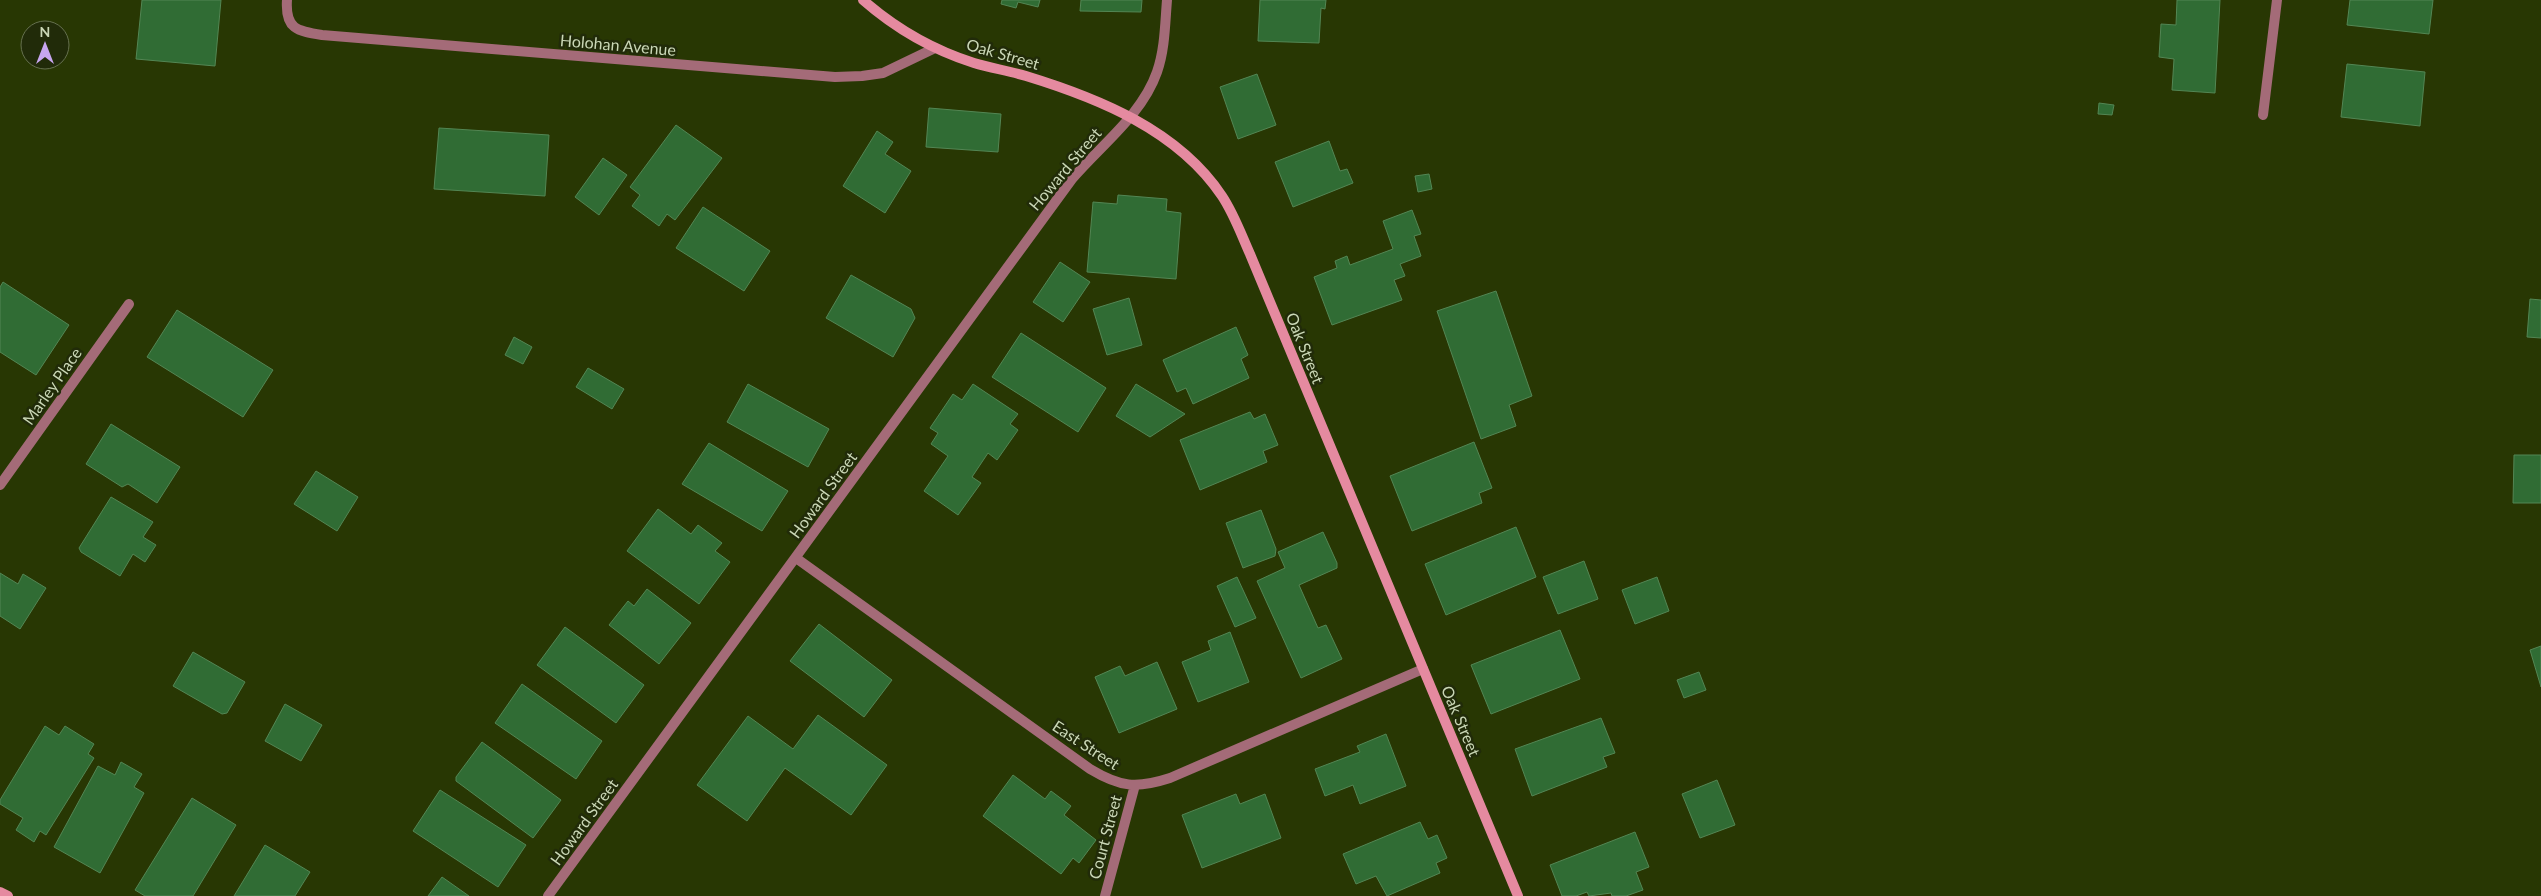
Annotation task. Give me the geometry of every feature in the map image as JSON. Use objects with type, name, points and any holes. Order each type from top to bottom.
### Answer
[{"type":"street","name":"Holohan Avenue","points":[[288,0],[287,16],[293,27],[300,31],[322,36],[835,77],[883,73],[936,48]]},
{"type":"street","name":"Oak Street","points":[[863,0],[892,23],[936,48],[975,63],[1058,87],[1130,118],[1151,129],[1184,152],[1210,180],[1232,214],[1518,896]]},
{"type":"street","name":"Howard Street","points":[[548,896],[1072,179],[1130,118],[1144,98],[1156,73],[1163,44],[1167,0]]},
{"type":"street","points":[[2263,116],[2278,0]]},
{"type":"street","name":"Marley Place","points":[[0,485],[129,304]]},
{"type":"street","name":"East Street","points":[[796,558],[1090,769],[1110,780],[1135,785],[1170,778],[1423,669]]},
{"type":"street","name":"Court Street","points":[[1105,896],[1135,785]]},
{"type":"street","points":[[0,892],[8,896]]},
{"type":"building","points":[[142,0],[221,0],[215,66],[136,59]]},
{"type":"building","points":[[1002,0],[1040,0],[1038,7],[1018,2],[1016,8],[1001,4]]},
{"type":"building","points":[[1081,0],[1142,0],[1141,12],[1080,11]]},
{"type":"building","points":[[1260,0],[1326,0],[1325,9],[1321,8],[1319,43],[1258,41]]},
{"type":"building","points":[[2177,0],[2220,0],[2215,93],[2172,90],[2174,59],[2159,57],[2161,24],[2176,25]]},
{"type":"building","points":[[2350,0],[2433,0],[2429,34],[2347,25]]},
{"type":"building","points":[[2347,64],[2425,72],[2420,126],[2341,117]]},
{"type":"building","points":[[1257,74],[1276,125],[1238,139],[1220,87]]},
{"type":"building","points":[[2099,103],[2114,105],[2112,115],[2098,114]]},
{"type":"building","points":[[929,108],[1001,114],[998,152],[926,147]]},
{"type":"building","points":[[676,125],[722,158],[675,220],[667,214],[659,226],[632,206],[640,195],[630,187]]},
{"type":"building","points":[[439,128],[549,135],[545,196],[434,189]]},
{"type":"building","points":[[877,131],[893,142],[885,154],[911,171],[885,213],[843,186]]},
{"type":"building","points":[[1329,141],[1340,171],[1347,169],[1353,183],[1293,207],[1275,162]]},
{"type":"building","points":[[603,158],[627,175],[599,215],[575,197]]},
{"type":"building","points":[[1429,174],[1432,189],[1418,192],[1415,176]]},
{"type":"building","points":[[1118,195],[1167,199],[1166,211],[1181,213],[1176,279],[1087,272],[1093,202],[1117,204]]},
{"type":"building","points":[[703,207],[770,251],[744,291],[676,248]]},
{"type":"building","points":[[1412,210],[1421,234],[1414,236],[1421,256],[1400,264],[1405,276],[1394,280],[1402,300],[1332,325],[1314,277],[1337,268],[1335,261],[1347,256],[1350,265],[1393,249],[1383,221]]},
{"type":"building","points":[[1060,262],[1090,282],[1063,322],[1033,302]]},
{"type":"building","points":[[851,275],[911,309],[915,318],[893,357],[826,318]]},
{"type":"building","points":[[3,282],[69,325],[36,375],[0,352],[0,287]]},
{"type":"building","points":[[1496,291],[1532,396],[1509,405],[1516,426],[1481,439],[1437,311]]},
{"type":"building","points":[[1129,298],[1142,345],[1107,355],[1093,309]]},
{"type":"building","points":[[2530,299],[2541,300],[2541,338],[2527,337]]},
{"type":"building","points":[[177,310],[273,370],[243,417],[147,357]]},
{"type":"building","points":[[1236,327],[1248,355],[1241,359],[1249,378],[1193,404],[1186,388],[1177,392],[1163,360]]},
{"type":"building","points":[[1021,333],[1106,388],[1078,432],[992,377]]},
{"type":"building","points":[[514,337],[532,347],[523,364],[505,355]]},
{"type":"building","points":[[588,368],[624,389],[612,409],[576,387]]},
{"type":"building","points":[[748,384],[829,429],[808,467],[727,422]]},
{"type":"building","points":[[973,384],[1018,414],[1010,424],[1018,430],[997,460],[988,453],[972,477],[981,483],[958,515],[924,491],[948,456],[931,444],[938,433],[930,428],[953,394],[962,400]]},
{"type":"building","points":[[1136,384],[1185,414],[1150,437],[1116,416]]},
{"type":"building","points":[[1250,412],[1254,419],[1265,414],[1278,445],[1263,451],[1267,462],[1200,490],[1180,440]]},
{"type":"building","points":[[111,424],[180,467],[157,503],[128,484],[122,487],[86,464]]},
{"type":"building","points":[[1474,442],[1492,488],[1479,493],[1482,503],[1412,531],[1390,476]]},
{"type":"building","points":[[709,443],[788,491],[762,531],[682,484]]},
{"type":"building","points":[[2514,455],[2541,455],[2541,503],[2513,503]]},
{"type":"building","points":[[316,471],[358,497],[337,531],[294,504]]},
{"type":"building","points":[[111,497],[153,522],[143,537],[156,545],[145,562],[133,554],[120,576],[81,552],[79,548]]},
{"type":"building","points":[[658,509],[691,534],[698,525],[722,543],[715,551],[730,562],[699,604],[627,551]]},
{"type":"building","points":[[1261,510],[1276,549],[1275,556],[1243,568],[1226,523]]},
{"type":"building","points":[[1516,527],[1536,577],[1446,615],[1425,564]]},
{"type":"building","points":[[1323,532],[1337,563],[1337,568],[1299,585],[1318,628],[1326,625],[1342,659],[1301,678],[1257,581],[1285,568],[1278,552]]},
{"type":"building","points":[[1584,561],[1598,599],[1558,614],[1543,577]]},
{"type":"building","points":[[0,573],[18,584],[23,574],[46,588],[20,629],[0,616]]},
{"type":"building","points":[[1237,577],[1256,618],[1235,627],[1217,586]]},
{"type":"building","points":[[1657,577],[1669,611],[1635,624],[1622,590]]},
{"type":"building","points":[[647,589],[691,623],[659,664],[609,625],[628,601],[634,606]]},
{"type":"building","points":[[819,624],[892,680],[864,717],[790,661]]},
{"type":"building","points":[[565,627],[644,685],[616,723],[537,665]]},
{"type":"building","points":[[1560,630],[1580,679],[1491,714],[1471,665]]},
{"type":"building","points":[[1230,632],[1249,682],[1198,702],[1182,662],[1211,650],[1208,641]]},
{"type":"building","points":[[2541,646],[2541,687],[2530,650]]},
{"type":"building","points":[[193,652],[245,682],[227,713],[222,714],[173,686]]},
{"type":"building","points":[[1157,662],[1177,709],[1119,733],[1095,677],[1120,666],[1125,676]]},
{"type":"building","points":[[1699,672],[1706,690],[1684,698],[1677,680]]},
{"type":"building","points":[[522,684],[602,741],[576,779],[495,723]]},
{"type":"building","points":[[285,704],[322,725],[301,761],[265,741]]},
{"type":"building","points":[[818,715],[887,765],[851,815],[785,768],[747,821],[697,785],[748,716],[793,749]]},
{"type":"building","points":[[1601,718],[1615,753],[1603,757],[1607,767],[1532,796],[1515,749]]},
{"type":"building","points":[[45,726],[59,735],[65,726],[94,744],[88,754],[94,758],[46,835],[40,831],[34,842],[16,830],[23,818],[0,804],[0,800]]},
{"type":"building","points":[[1386,734],[1406,786],[1360,804],[1353,785],[1325,796],[1315,769],[1360,752],[1357,746]]},
{"type":"building","points":[[482,742],[561,800],[533,838],[456,781],[456,777]]},
{"type":"building","points":[[121,762],[142,774],[134,787],[144,793],[100,873],[54,847],[98,766],[115,775]]},
{"type":"building","points":[[1013,775],[1045,799],[1051,791],[1071,806],[1064,815],[1096,840],[1079,863],[1073,858],[1061,874],[983,816]]},
{"type":"building","points":[[1717,780],[1735,825],[1700,838],[1682,794]]},
{"type":"building","points":[[440,790],[526,845],[498,887],[413,831]]},
{"type":"building","points":[[1236,794],[1240,804],[1265,794],[1281,838],[1202,868],[1182,815]]},
{"type":"building","points":[[192,798],[236,825],[193,896],[145,896],[135,890]]},
{"type":"building","points":[[1420,822],[1428,839],[1437,835],[1447,858],[1436,863],[1440,873],[1387,896],[1376,876],[1356,884],[1343,854]]},
{"type":"building","points":[[1635,832],[1649,867],[1636,872],[1643,890],[1626,896],[1612,896],[1611,893],[1589,896],[1587,892],[1576,896],[1562,896],[1550,865]]},
{"type":"building","points":[[265,845],[310,872],[295,896],[234,896]]},
{"type":"building","points":[[442,877],[469,896],[428,896]]}]
